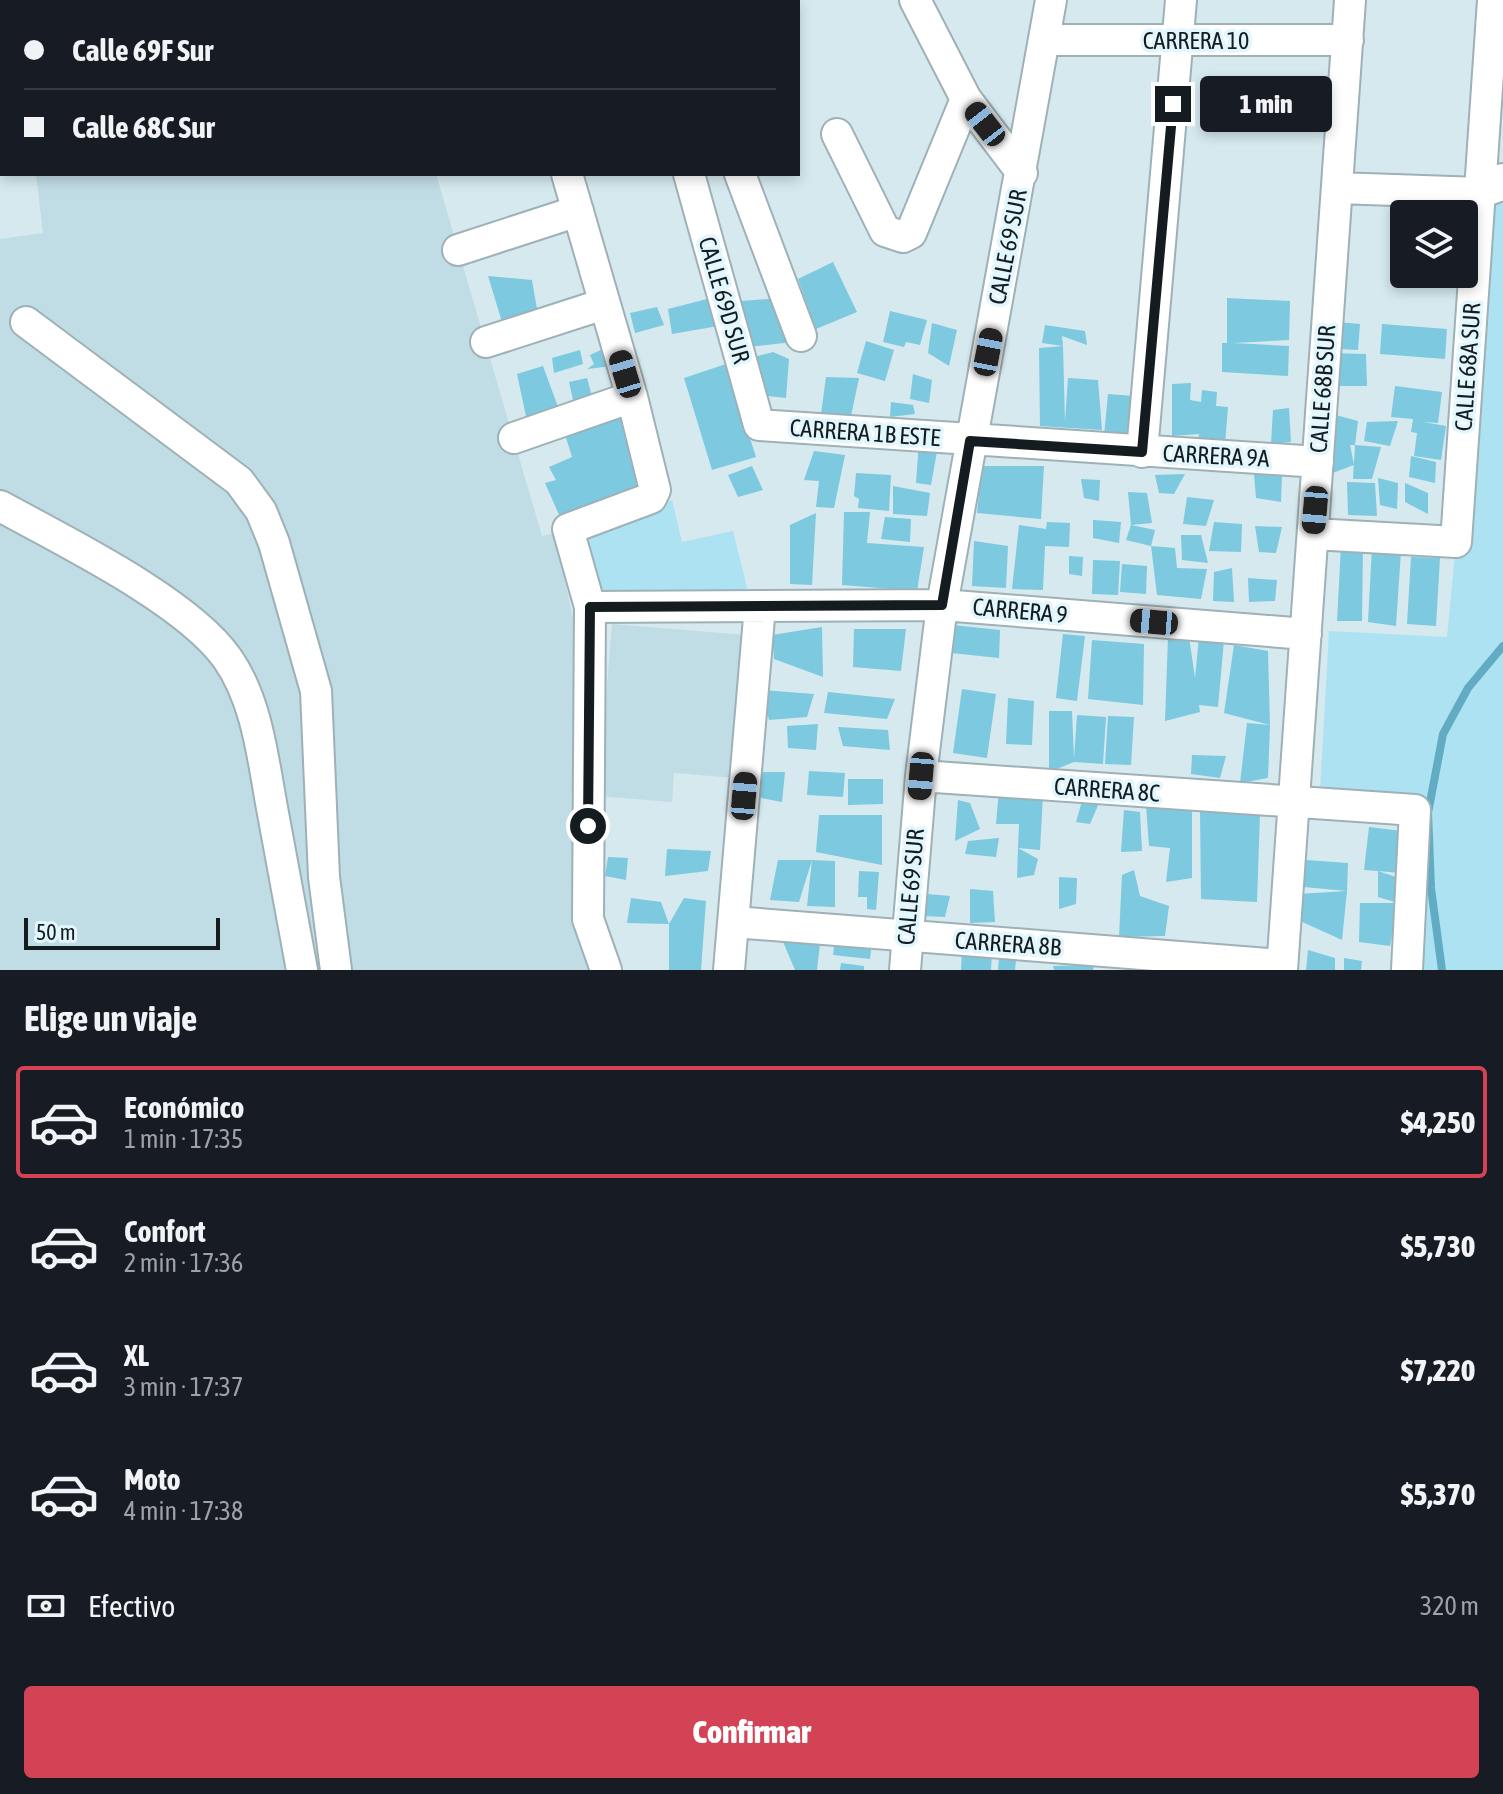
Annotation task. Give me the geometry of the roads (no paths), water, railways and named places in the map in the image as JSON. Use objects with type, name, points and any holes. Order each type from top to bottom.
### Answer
[{"type":"street","points":[[915,0],[966,99],[1022,173]]},
{"type":"street","name":"CALLE 69 SUR","points":[[905,970],[921,776],[942,605],[1051,0]]},
{"type":"street","points":[[1142,452],[1181,0]]},
{"type":"street","name":"CALLE 68B SUR","points":[[1282,968],[1350,0]]},
{"type":"street","name":"CALLE 68A SUR","points":[[1313,534],[1456,542],[1494,186],[1493,0]]},
{"type":"street","name":"CARRERA 10","points":[[1045,40],[1348,40]]},
{"type":"street","points":[[837,134],[885,231],[895,236],[911,233],[966,99]]},
{"type":"street","points":[[568,176],[632,397],[653,495],[568,529],[590,607],[588,919],[606,970]]},
{"type":"street","name":"CALLE 69D SUR","points":[[690,176],[759,425]]},
{"type":"street","points":[[741,176],[801,336]]},
{"type":"street","points":[[1337,188],[1494,186]]},
{"type":"street","points":[[458,250],[578,211]]},
{"type":"street","points":[[486,342],[604,304]]},
{"type":"street","points":[[26,322],[239,481],[261,511],[274,543],[316,691],[324,877],[336,970]]},
{"type":"street","points":[[514,438],[632,397]]},
{"type":"street","name":"CARRERA 1B ESTE","points":[[759,425],[970,441]]},
{"type":"street","name":"CARRERA 9A","points":[[970,441],[1318,462]]},
{"type":"street","points":[[0,506],[88,554],[188,619],[226,657],[245,692],[261,751],[302,970]]},
{"type":"street","name":"CARRERA 9","points":[[590,607],[942,605],[1306,634]]},
{"type":"street","points":[[729,970],[760,606]]},
{"type":"street","name":"CARRERA 8C","points":[[921,776],[1294,803]]},
{"type":"street","points":[[1294,803],[1396,807],[1417,812],[1407,970]]},
{"type":"street","name":"CARRERA 8B","points":[[734,922],[1282,968]]},
{"type":"waterway","points":[[1442,970],[1431,888],[1428,813],[1443,734],[1468,688],[1503,646]]}]
